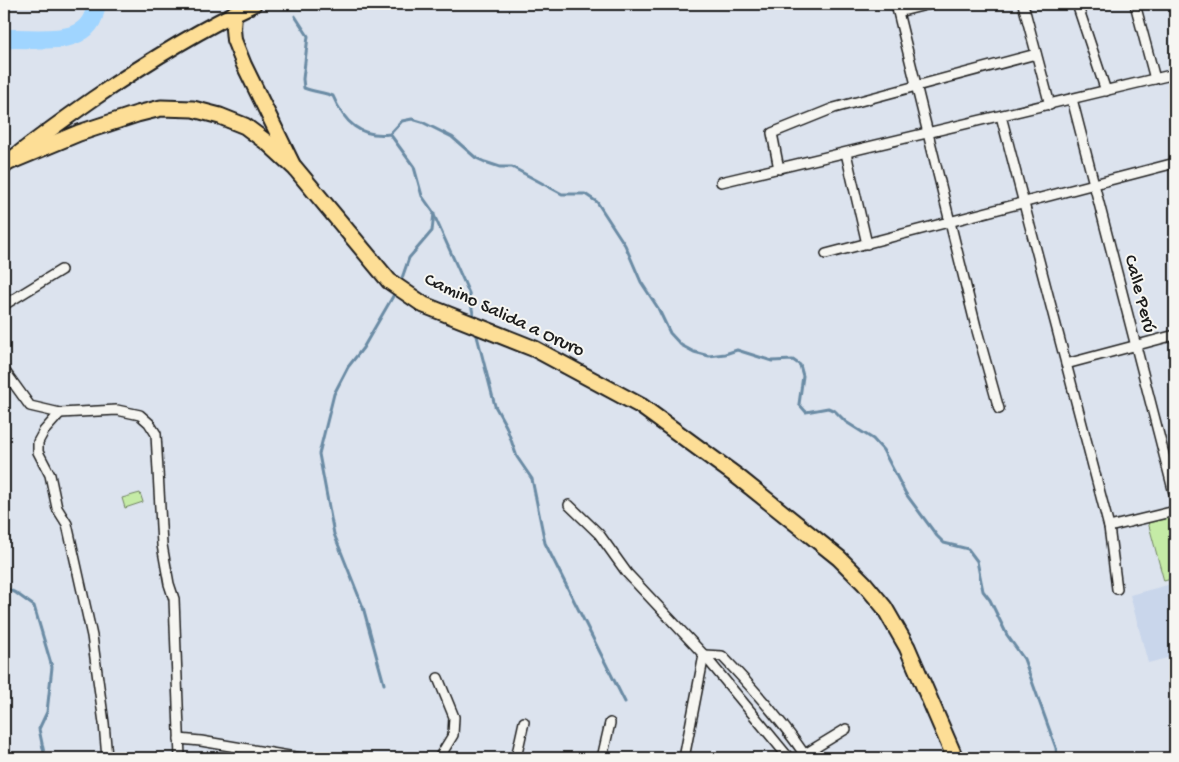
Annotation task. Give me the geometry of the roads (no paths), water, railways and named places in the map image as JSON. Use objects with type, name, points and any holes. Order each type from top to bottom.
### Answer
[{"type":"highway","name":"Camino Salida a Oruro","points":[[6,164],[79,133],[161,108],[193,110],[220,116],[245,126],[269,144],[295,168],[389,281],[424,305],[535,349],[641,406],[738,477],[839,558],[864,583],[884,607],[907,647],[956,758]]},
{"type":"main road","points":[[6,164],[36,139],[139,68],[234,13],[254,4]]},
{"type":"main road","points":[[234,13],[234,40],[244,65],[295,168]]},
{"type":"street","points":[[930,4],[897,8],[976,327],[999,409]]},
{"type":"street","points":[[1023,4],[1050,104]]},
{"type":"street","points":[[1077,4],[1106,91]]},
{"type":"street","points":[[1135,4],[1155,80]]},
{"type":"street","points":[[779,169],[772,133],[834,108],[1036,54]]},
{"type":"street","points":[[721,182],[1175,74]]},
{"type":"street","name":"Calle Perú","points":[[1072,99],[1175,497]]},
{"type":"street","points":[[1001,116],[1109,527],[1117,589]]},
{"type":"street","points":[[846,153],[867,244]]},
{"type":"street","points":[[826,254],[1174,163],[1175,174]]},
{"type":"street","points":[[4,305],[61,270]]},
{"type":"street","points":[[1066,364],[1175,335]]},
{"type":"street","points":[[4,370],[30,406],[60,413],[117,410],[140,415],[149,423],[156,434],[162,545],[169,584],[174,599],[180,758]]},
{"type":"street","points":[[60,413],[44,431],[38,442],[38,452],[50,475],[57,508],[67,524],[92,636],[107,758]]},
{"type":"street","points":[[569,505],[599,534],[627,573],[704,655],[789,758]]},
{"type":"street","points":[[1109,527],[1175,511]]},
{"type":"street","points":[[704,655],[722,656],[753,687],[806,756],[846,729]]},
{"type":"street","points":[[684,758],[704,655]]},
{"type":"street","points":[[438,678],[454,717],[453,735],[439,758]]},
{"type":"street","points":[[516,758],[524,722]]},
{"type":"street","points":[[602,758],[610,723]]},
{"type":"street","points":[[179,739],[301,758]]},
{"type":"waterway","points":[[4,39],[46,39],[74,35],[84,29],[92,19],[96,4]]},
{"type":"waterway","points":[[295,16],[308,36],[303,79],[304,88],[333,96],[342,113],[354,126],[370,133],[379,135],[390,134],[402,121],[412,119],[452,137],[476,158],[485,162],[500,167],[512,167],[562,194],[585,194],[597,202],[625,245],[641,282],[658,308],[670,333],[681,345],[694,352],[709,356],[737,350],[772,361],[793,360],[800,365],[803,376],[799,404],[806,412],[828,408],[835,411],[846,422],[873,439],[883,450],[906,494],[937,536],[944,543],[968,549],[977,561],[983,591],[990,600],[1007,635],[1024,659],[1056,748],[1057,758]]},
{"type":"waterway","points":[[390,134],[414,167],[422,196],[434,213],[432,231],[409,258],[402,278]]},
{"type":"waterway","points":[[434,215],[469,293],[473,314]]},
{"type":"waterway","points":[[384,684],[363,607],[334,534],[319,454],[334,394],[348,367],[363,348],[396,291]]},
{"type":"waterway","points":[[477,336],[495,406],[506,426],[517,457],[532,479],[545,543],[625,702]]},
{"type":"waterway","points":[[4,587],[34,606],[52,667],[47,712],[39,729],[45,758]]}]
